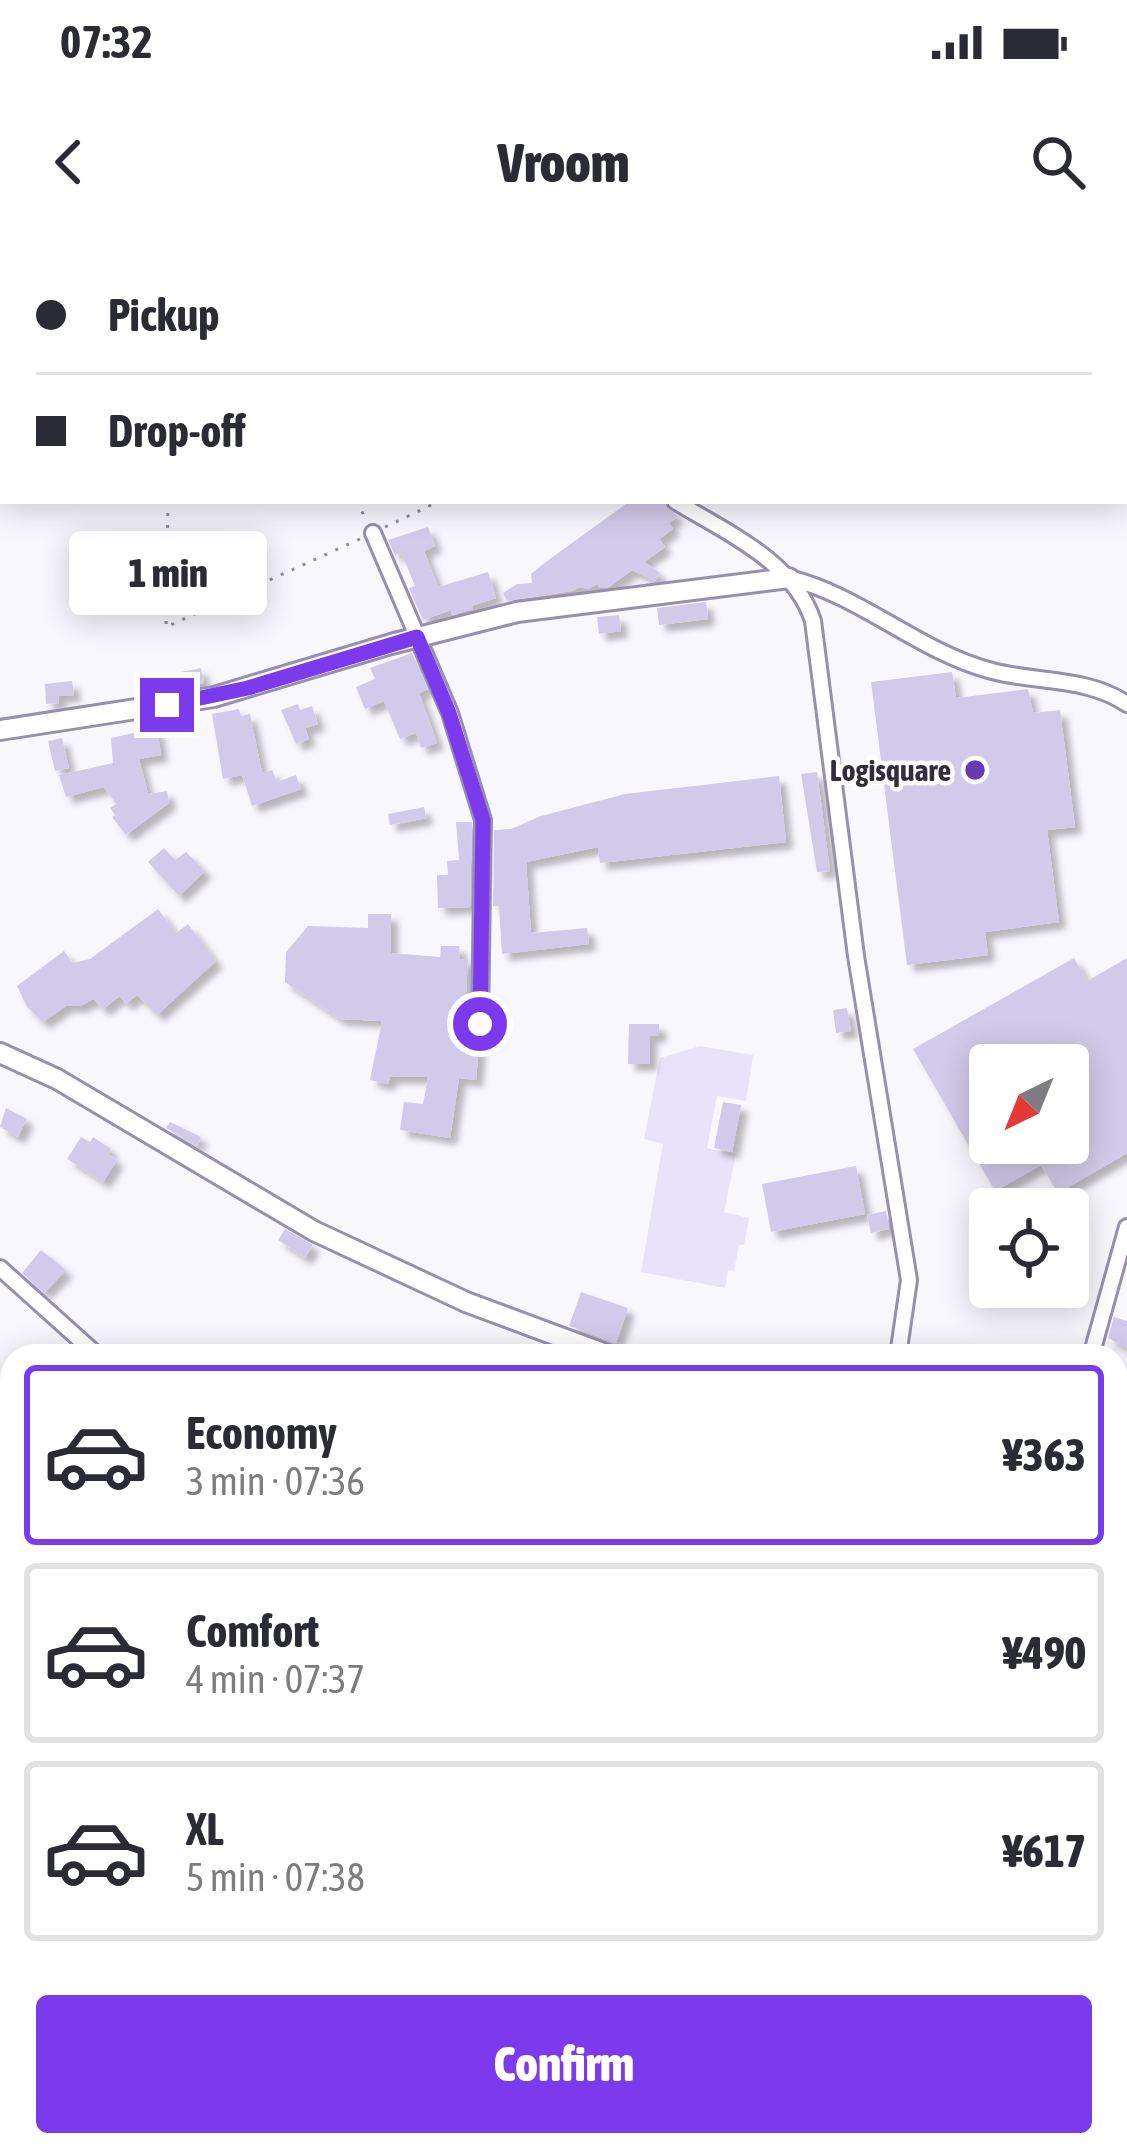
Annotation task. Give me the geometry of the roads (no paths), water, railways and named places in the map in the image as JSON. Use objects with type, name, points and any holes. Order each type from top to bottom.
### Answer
[{"type":"street","points":[[680,504],[789,578],[807,601],[813,621],[856,956],[909,1280],[900,1344]]},
{"type":"street","points":[[374,533],[449,713],[483,820],[480,1024]]},
{"type":"street","points":[[0,730],[214,697],[517,612],[789,578],[819,586],[962,662],[997,673],[1109,692],[1127,704]]},
{"type":"street","points":[[0,1053],[57,1079],[314,1231],[466,1302],[579,1344]]},
{"type":"street","points":[[1094,1344],[1127,1227]]},
{"type":"street","points":[[0,1268],[85,1344]]},
{"type":"place","name":"Logisquare","points":[[975,770]]}]
